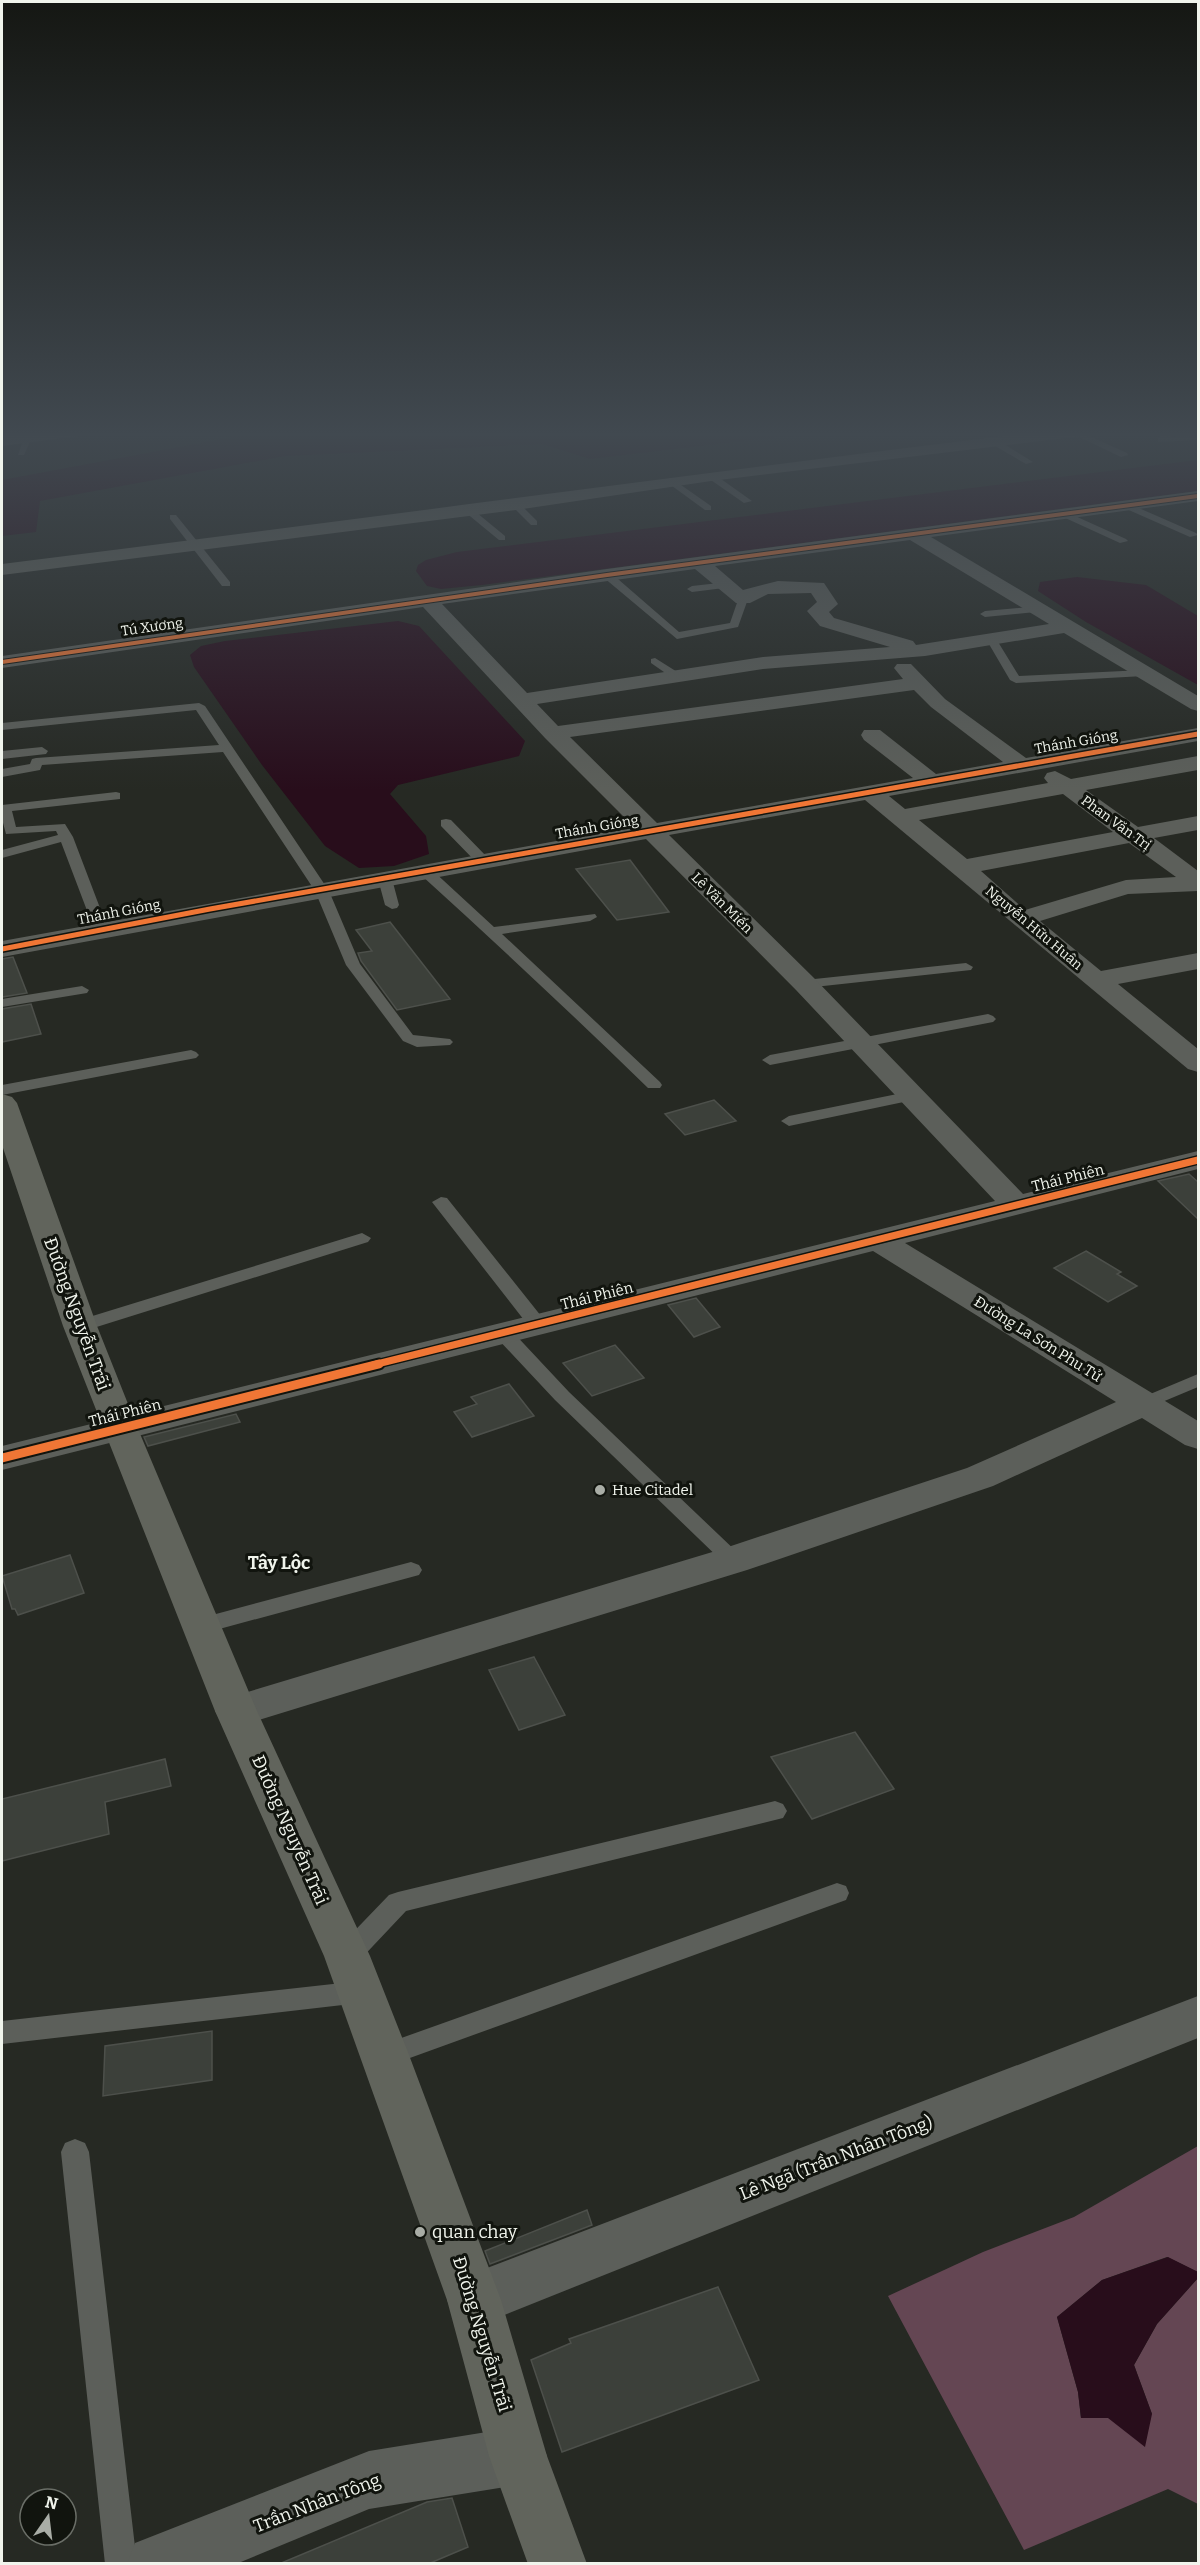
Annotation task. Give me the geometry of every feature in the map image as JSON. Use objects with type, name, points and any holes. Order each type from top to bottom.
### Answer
[{"type":"street","points":[[2,570],[158,551]]},
{"type":"street","name":"Tú Xương","points":[[2,662],[607,575],[795,551]]},
{"type":"street","points":[[942,551],[1198,705]]},
{"type":"street","points":[[701,564],[742,599],[750,592],[762,589],[817,587],[828,604],[817,611],[827,622],[925,650]]},
{"type":"street","name":"Lê Văn Miến","points":[[428,601],[554,733],[805,984],[1016,1205]]},
{"type":"street","points":[[522,700],[763,663],[925,650],[1069,626]]},
{"type":"street","name":"Phan Văn Trị","points":[[890,654],[938,703],[1028,764],[1066,786],[1198,883]]},
{"type":"street","points":[[554,733],[920,683]]},
{"type":"street","name":"Thánh Gióng","points":[[2,949],[101,929],[1198,734]]},
{"type":"street","points":[[872,735],[931,781]]},
{"type":"street","points":[[900,817],[1198,763]]},
{"type":"street","name":"Nguyễn Hữu Huân","points":[[870,792],[963,867],[1021,920],[1195,1055]]},
{"type":"street","points":[[963,867],[1198,823]]},
{"type":"street","points":[[1021,920],[1126,887],[1198,883]]},
{"type":"street","points":[[1097,981],[1198,961]]},
{"type":"street","name":"Đường Nguyễn Trãi","points":[[2,1103],[10,1154],[120,1429],[236,1711],[353,1974],[385,2055],[474,2300],[518,2456],[558,2564]]},
{"type":"street","name":"Thái Phiên","points":[[2,1458],[1198,1160]]},
{"type":"street","name":"Đường La Sơn Phu Tử","points":[[878,1240],[1198,1437]]},
{"type":"street","points":[[236,1711],[733,1560],[980,1477],[1143,1404]]},
{"type":"street","name":"Lê Ngã (Trần Nhân Tông)","points":[[474,2300],[1198,2017]]},
{"type":"street","name":"Trần Nhân Tông","points":[[190,2558],[369,2480],[518,2456]]},
{"type":"lane","points":[[200,551],[226,584]]},
{"type":"lane","points":[[607,575],[677,636],[734,625],[742,599]]},
{"type":"lane","points":[[692,589],[728,585]]},
{"type":"lane","points":[[985,614],[1041,609]]},
{"type":"lane","points":[[991,639],[1016,680],[1144,673]]},
{"type":"lane","points":[[655,661],[678,677]]},
{"type":"lane","points":[[2,726],[199,706],[322,891],[353,964],[408,1038],[417,1042],[445,1042]]},
{"type":"lane","points":[[2,773],[36,767],[36,762],[226,748]]},
{"type":"lane","points":[[2,755],[42,751]]},
{"type":"lane","points":[[101,929],[66,837],[60,827],[11,831],[5,826],[4,808],[116,796]]},
{"type":"lane","points":[[447,823],[483,861]]},
{"type":"lane","points":[[2,854],[66,837]]},
{"type":"lane","points":[[426,872],[578,1011],[654,1085]]},
{"type":"lane","points":[[385,879],[392,905]]},
{"type":"lane","points":[[489,932],[590,917]]},
{"type":"lane","points":[[805,984],[966,967]]},
{"type":"lane","points":[[2,1003],[82,990]]},
{"type":"lane","points":[[770,1060],[988,1019]]},
{"type":"lane","points":[[2,1090],[191,1055]]},
{"type":"lane","points":[[789,1121],[912,1096]]},
{"type":"lane","points":[[441,1202],[538,1324]]},
{"type":"lane","points":[[80,1326],[362,1238]]},
{"type":"lane","points":[[502,1333],[562,1396],[733,1560]]},
{"type":"lane","points":[[1143,1404],[1198,1380]]},
{"type":"lane","points":[[201,1626],[411,1570]]},
{"type":"lane","points":[[2,2033],[353,1974],[398,1902],[775,1811]]},
{"type":"lane","points":[[385,2055],[837,1893]]},
{"type":"lane","points":[[75,2152],[121,2564]]},
{"type":"shaded area","points":[[743,551],[482,585],[441,589],[427,586],[416,571],[418,565],[426,560],[457,552]]},
{"type":"shaded area","points":[[1077,577],[1146,585],[1198,616],[1198,685],[1086,622],[1038,591],[1040,582]]},
{"type":"shaded area","points":[[398,621],[419,626],[525,741],[519,756],[398,785],[390,794],[426,836],[429,854],[394,866],[359,868],[325,846],[262,765],[194,667],[190,655],[201,646],[225,641]]},
{"type":"shaded area","points":[[1198,2146],[1198,2272],[1167,2257],[1102,2280],[1057,2317],[1078,2392],[1081,2418],[1152,2414],[1134,2365],[1157,2324],[1198,2278],[1198,2504],[1168,2489],[1024,2550],[888,2296],[983,2252],[1074,2217]]},
{"type":"shaded area","points":[[1168,2257],[1198,2272],[1198,2278],[1157,2324],[1134,2365],[1152,2414],[1145,2447],[1108,2418],[1081,2418],[1078,2392],[1057,2317],[1102,2280]]},
{"type":"building","points":[[630,860],[669,912],[617,920],[576,869]]},
{"type":"building","points":[[390,922],[450,999],[397,1010],[361,961],[358,953],[372,951],[356,930]]},
{"type":"building","points":[[13,957],[27,993],[2,997],[2,959]]},
{"type":"building","points":[[31,1004],[41,1034],[2,1042],[2,1009]]},
{"type":"building","points":[[714,1100],[736,1121],[685,1135],[665,1114]]},
{"type":"building","points":[[1189,1174],[1198,1182],[1198,1219],[1158,1181]]},
{"type":"building","points":[[1086,1251],[1121,1272],[1117,1274],[1137,1286],[1108,1302],[1054,1268]]},
{"type":"building","points":[[696,1298],[720,1327],[694,1337],[668,1305]]},
{"type":"building","points":[[615,1345],[644,1378],[592,1396],[563,1363]]},
{"type":"building","points":[[509,1384],[534,1416],[472,1437],[454,1412],[477,1404],[471,1397]]},
{"type":"building","points":[[236,1414],[240,1422],[148,1446],[144,1437]]},
{"type":"building","points":[[70,1555],[84,1593],[18,1615],[15,1609],[12,1609],[2,1576]]},
{"type":"building","points":[[534,1657],[565,1715],[519,1730],[489,1670]]},
{"type":"building","points":[[855,1732],[894,1789],[812,1819],[771,1757]]},
{"type":"building","points":[[165,1759],[171,1786],[105,1802],[109,1834],[2,1861],[2,1799]]},
{"type":"building","points":[[212,2031],[212,2080],[103,2096],[105,2046]]},
{"type":"building","points":[[587,2210],[592,2225],[490,2264],[485,2251]]},
{"type":"building","points":[[718,2287],[759,2380],[562,2452],[531,2360],[571,2343],[569,2339]]},
{"type":"building","points":[[452,2498],[468,2547],[428,2564],[279,2564],[427,2502]]},
{"type":"cycle path","points":[[2,662],[789,551]]},
{"type":"cycle path","points":[[2,949],[210,909],[1198,734]]},
{"type":"cycle path","points":[[2,1458],[1198,1160]]},
{"type":"place","name":"Hue Citadel","points":[[600,1490]]},
{"type":"place","name":"quan chay","points":[[420,2232]]},
{"type":"district","name":"Tây Lộc","points":[[279,1563]]}]
